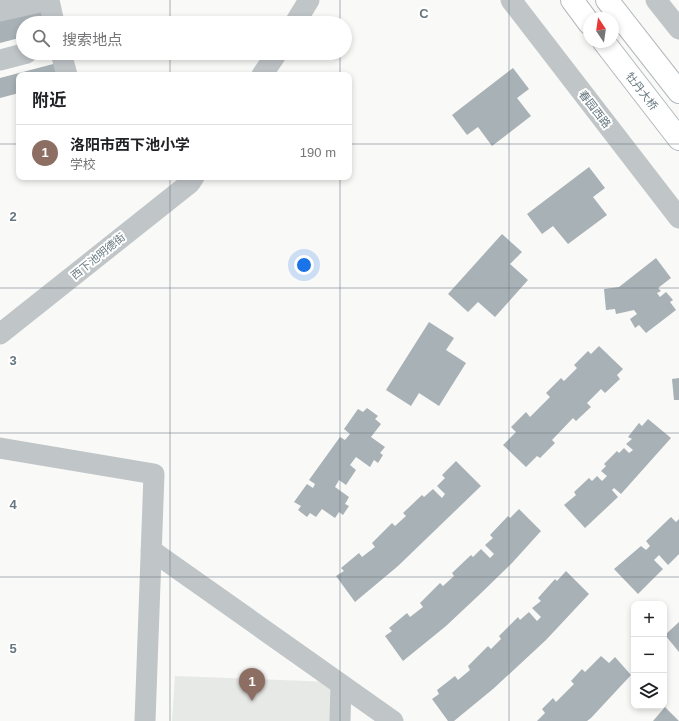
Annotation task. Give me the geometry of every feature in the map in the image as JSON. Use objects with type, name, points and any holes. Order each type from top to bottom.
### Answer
[{"type":"main road","points":[[572,0],[583,14]]},
{"type":"main road","points":[[607,0],[679,92]]},
{"type":"main road","name":"牡丹大桥","points":[[609,48],[679,139]]},
{"type":"street","points":[[0,11],[49,0],[52,16]]},
{"type":"street","points":[[299,16],[309,0]]},
{"type":"street","name":"春园西路","points":[[511,0],[679,218]]},
{"type":"street","points":[[656,0],[679,29]]},
{"type":"street","points":[[0,60],[16,56]]},
{"type":"street","points":[[63,60],[66,72]]},
{"type":"street","points":[[264,72],[272,60]]},
{"type":"street","name":"西下池明德街","points":[[0,334],[192,180]]},
{"type":"street","points":[[0,448],[154,474],[145,721]]},
{"type":"street","points":[[151,550],[393,721]]},
{"type":"street","points":[[340,721],[341,684]]},
{"type":"shaded area","points":[[175,676],[332,682],[331,721],[172,721]]},
{"type":"building","points":[[42,10],[44,16],[19,16]]},
{"type":"building","points":[[16,17],[16,39],[0,43],[0,21]]},
{"type":"building","points":[[57,63],[59,72],[23,72]]},
{"type":"building","points":[[513,68],[529,89],[517,98],[531,116],[492,146],[478,127],[467,135],[452,115]]},
{"type":"building","points":[[16,74],[16,94],[0,98],[0,78]]},
{"type":"building","points":[[589,167],[605,188],[593,197],[607,215],[568,244],[553,226],[542,234],[527,214]]},
{"type":"building","points":[[502,234],[522,252],[510,264],[528,280],[495,317],[478,302],[468,312],[448,294]]},
{"type":"building","points":[[656,258],[671,278],[658,288],[661,291],[657,293],[660,297],[666,292],[673,300],[670,302],[676,310],[646,333],[639,325],[635,328],[630,319],[637,314],[634,310],[616,314],[615,309],[606,310],[604,289],[619,287]]},
{"type":"building","points":[[429,322],[454,338],[446,350],[466,363],[439,406],[419,393],[411,406],[386,390]]},
{"type":"building","points":[[599,346],[623,369],[617,375],[620,379],[605,393],[601,389],[587,403],[591,407],[576,421],[573,418],[552,440],[555,443],[540,458],[537,456],[526,467],[503,445],[516,432],[511,427],[526,412],[530,417],[550,397],[546,393],[561,378],[564,381],[577,368],[574,365],[588,351],[591,354]]},
{"type":"building","points":[[679,378],[679,400],[674,400],[672,379]]},
{"type":"building","points":[[367,408],[378,416],[375,419],[381,424],[371,437],[385,447],[380,453],[383,455],[378,463],[374,460],[370,467],[356,457],[350,465],[356,470],[346,485],[339,480],[335,487],[349,497],[345,504],[349,506],[343,515],[339,512],[335,518],[322,509],[316,517],[310,513],[307,517],[298,510],[301,506],[294,502],[307,484],[313,488],[315,484],[309,480],[340,437],[345,440],[350,434],[344,429],[358,409],[363,412]]},
{"type":"building","points":[[648,419],[671,438],[621,494],[614,488],[612,490],[618,497],[585,528],[564,505],[576,495],[574,492],[589,478],[592,481],[597,476],[602,481],[607,476],[601,471],[606,466],[604,464],[617,451],[619,453],[624,448],[629,453],[633,450],[626,444],[632,439],[628,437],[639,423],[642,426]]},
{"type":"building","points":[[456,461],[481,486],[398,566],[355,602],[336,576],[344,571],[341,568],[359,553],[362,557],[375,547],[372,543],[392,523],[395,526],[406,516],[403,513],[422,495],[424,497],[433,489],[442,498],[445,494],[437,486],[445,478],[442,475]]},
{"type":"building","points":[[519,509],[541,531],[512,563],[478,596],[446,626],[403,661],[385,636],[392,631],[389,628],[407,613],[410,617],[423,607],[420,603],[440,583],[443,586],[454,576],[452,573],[471,555],[473,557],[481,549],[490,558],[494,554],[485,545],[493,538],[490,535],[508,516],[510,518]]},
{"type":"building","points":[[671,517],[676,522],[679,519],[679,554],[668,565],[659,555],[654,560],[663,569],[638,594],[614,569],[641,546],[646,550],[650,546],[646,541]]},
{"type":"building","points":[[566,571],[589,594],[546,640],[493,689],[454,721],[448,721],[432,699],[439,694],[437,690],[455,676],[458,680],[470,670],[468,666],[488,646],[491,649],[501,639],[499,636],[518,617],[520,620],[529,612],[537,621],[541,617],[532,608],[541,601],[538,598],[555,579],[557,581]]},
{"type":"building","points":[[679,622],[679,652],[667,637],[667,633]]},
{"type":"building","points":[[601,656],[609,663],[615,657],[631,675],[587,721],[537,721],[545,713],[542,709],[553,698],[556,702],[574,684],[571,681],[582,669],[585,672]]},
{"type":"building","points":[[663,709],[667,709],[679,721],[653,721]]},
{"type":"place","name":"洛阳市西下池小学","points":[[252,701]]}]
